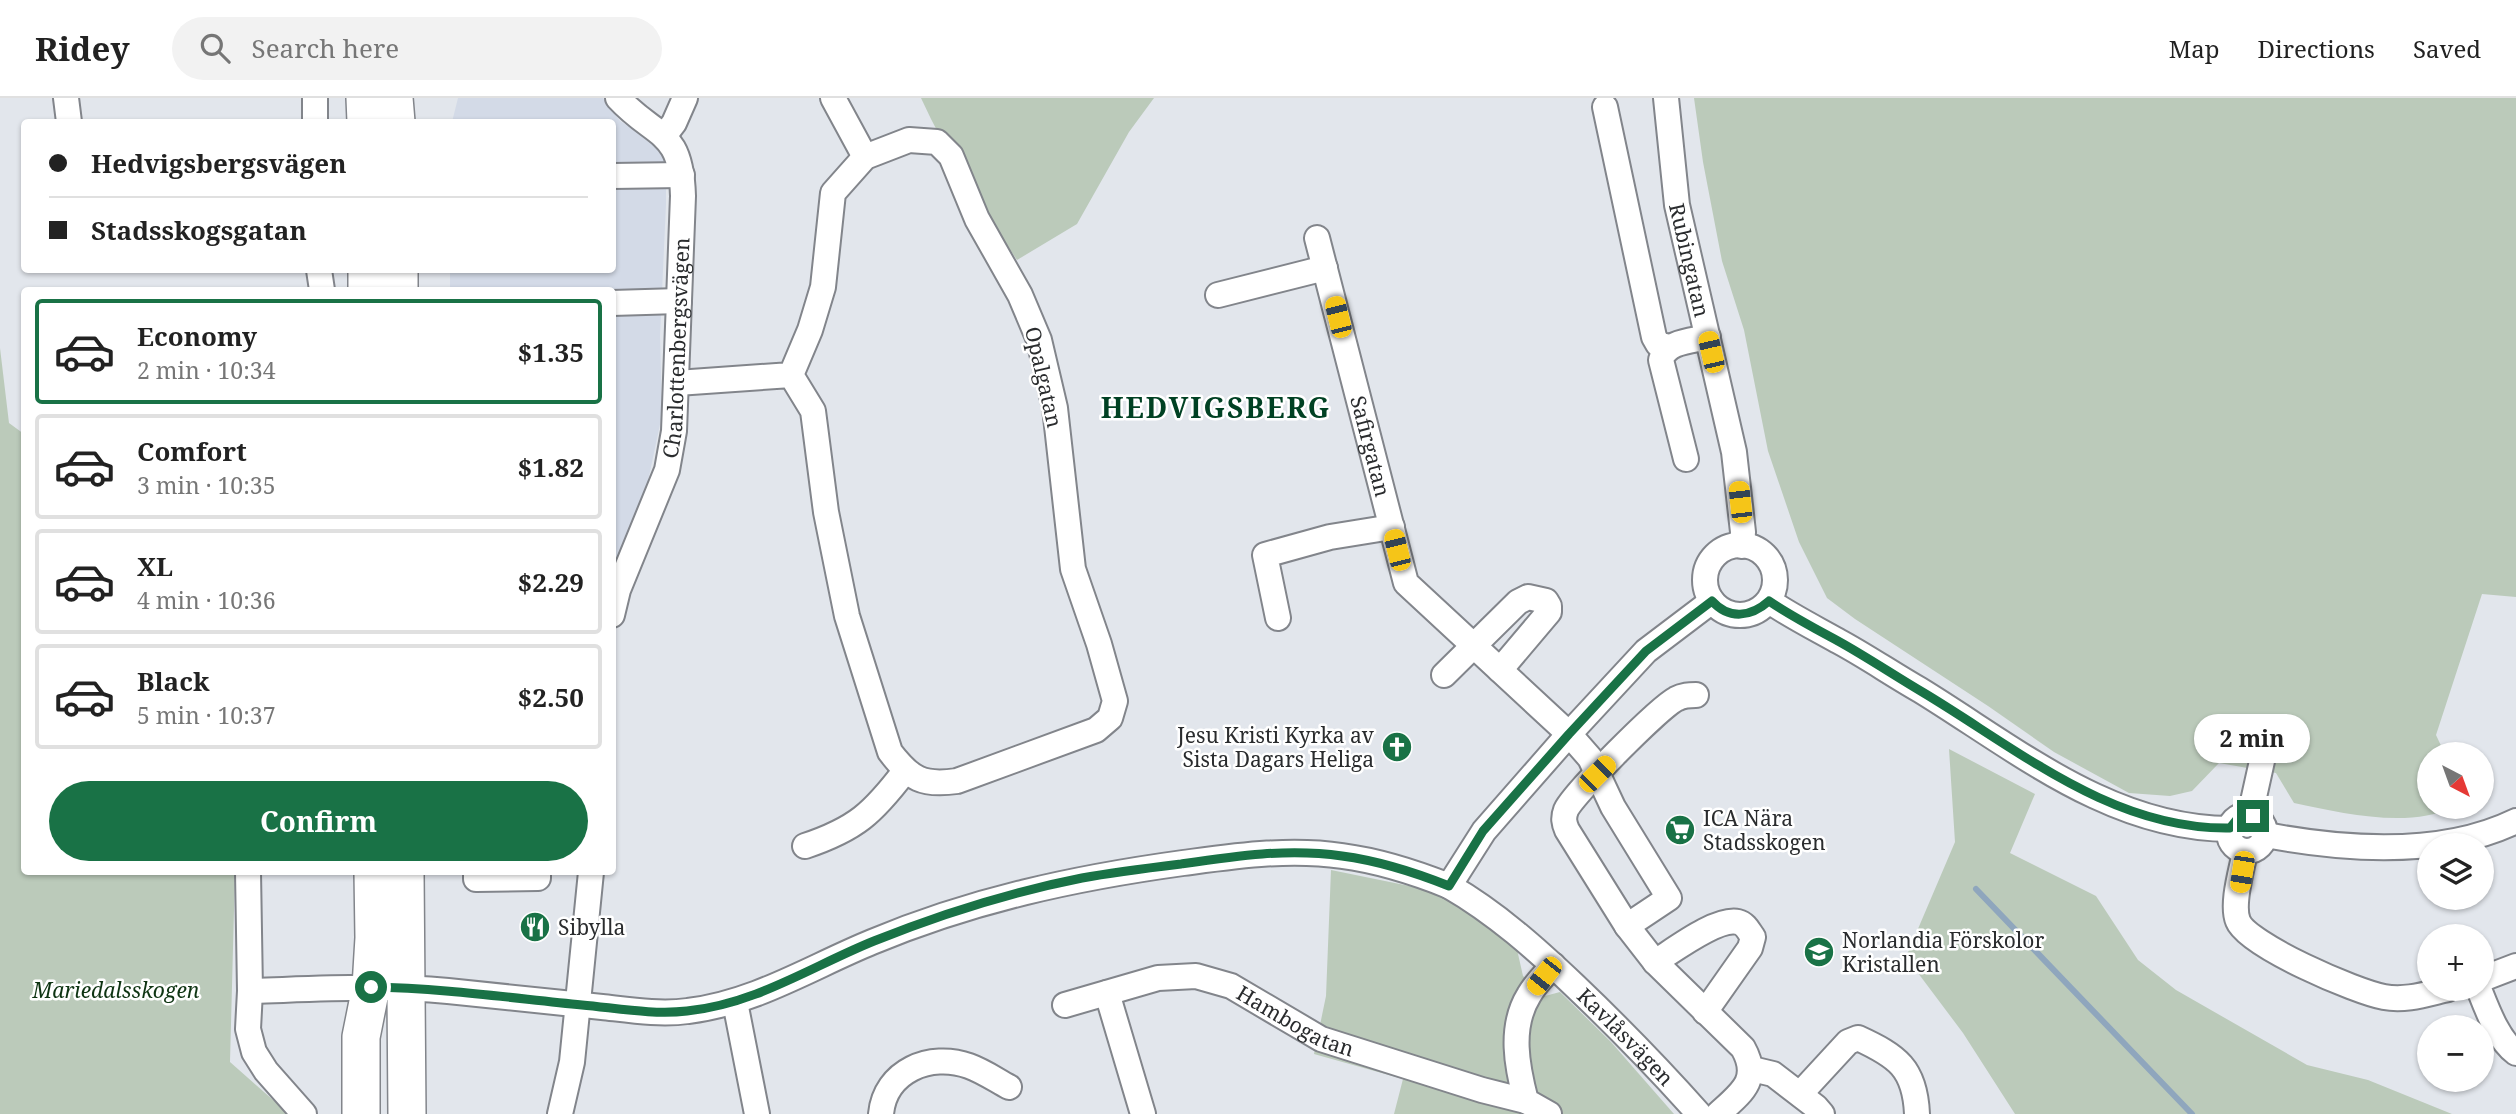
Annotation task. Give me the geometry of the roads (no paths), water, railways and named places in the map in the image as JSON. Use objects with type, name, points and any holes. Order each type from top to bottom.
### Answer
[{"type":"highway","points":[[365,98],[366,119]]},
{"type":"highway","points":[[394,98],[396,119]]},
{"type":"highway","points":[[361,1114],[361,1037],[371,987],[374,938],[373,875]]},
{"type":"highway","points":[[405,875],[407,1114]]},
{"type":"street","points":[[66,98],[69,119]]},
{"type":"street","points":[[315,98],[316,119]]},
{"type":"street","name":"Charlottenbergsvägen","points":[[616,598],[667,470],[674,431],[682,174],[674,148],[664,136],[634,114],[618,98]]},
{"type":"street","points":[[664,136],[674,123],[685,98]]},
{"type":"street","points":[[833,98],[865,157]]},
{"type":"street","name":"Rubingatan","points":[[1666,98],[1677,205],[1734,452],[1742,546]]},
{"type":"street","points":[[1605,107],[1654,337],[1658,344],[1669,347],[1708,337]]},
{"type":"street","name":"Opalgatan","points":[[791,375],[810,330],[823,287],[832,193],[865,157],[909,140],[937,142],[951,156],[977,219],[1020,295],[1039,340],[1055,408],[1073,569],[1115,701],[1110,718],[1096,730],[957,781],[935,784],[905,771]]},
{"type":"street","points":[[616,176],[682,174]]},
{"type":"street","name":"Safirgatan","points":[[1218,295],[1321,254],[1406,583],[1583,749],[1613,807],[1669,898],[1627,926]]},
{"type":"street","points":[[616,303],[679,301]]},
{"type":"street","points":[[1669,347],[1661,360],[1686,459]]},
{"type":"street","points":[[677,383],[791,375],[813,411],[826,512],[847,616],[890,752],[905,771],[884,799],[859,821],[839,835],[805,846]]},
{"type":"street","points":[[1278,618],[1265,555],[1330,537],[1392,527]]},
{"type":"street","points":[[1742,546],[1758,551],[1770,563],[1775,586],[1769,601],[1752,613],[1740,615],[1727,612],[1712,601],[1706,584],[1708,567],[1715,557],[1724,550],[1742,546]]},
{"type":"street","points":[[1444,676],[1518,602],[1528,597],[1546,601],[1549,612],[1500,670]]},
{"type":"street","points":[[1449,886],[1483,831],[1569,734],[1646,651],[1712,601]]},
{"type":"street","points":[[1769,601],[1950,709],[2029,760],[2100,800],[2134,813],[2180,823],[2240,822],[2262,822],[2266,835],[2264,841],[2258,849],[2245,852],[2231,842],[2240,822],[2262,761]]},
{"type":"street","points":[[1696,695],[1675,699],[1659,712],[1597,774],[1566,809],[1563,820],[1627,926],[1655,962],[1743,1048],[1752,1069],[1749,1082],[1718,1114]]},
{"type":"street","points":[[2266,835],[2382,847],[2421,846],[2484,834],[2516,821]]},
{"type":"street","points":[[2245,852],[2235,908],[2237,919],[2244,931],[2257,942],[2304,966],[2382,997],[2404,999],[2417,996]]},
{"type":"street","name":"Kavlåsvägen","points":[[250,991],[407,988],[686,1012],[735,1002],[773,989],[872,942],[932,920],[1000,898],[1082,878],[1252,854],[1306,853],[1343,856],[1403,868],[1449,886],[1492,914],[1553,965],[1656,1066],[1699,1114]]},
{"type":"street","points":[[248,875],[248,1029],[254,1052],[266,1071],[304,1114]]},
{"type":"street","points":[[476,875],[476,879],[538,878],[538,875]]},
{"type":"street","points":[[560,1114],[572,1062],[591,875]]},
{"type":"street","points":[[1655,962],[1713,927],[1737,921],[1745,925],[1753,937],[1750,948],[1705,1012]]},
{"type":"street","points":[[1526,1101],[1518,1072],[1516,1041],[1520,1014],[1528,996],[1553,965]]},
{"type":"street","points":[[2494,974],[2516,966]]},
{"type":"street","name":"Hambogatan","points":[[1065,1005],[1158,978],[1196,976],[1231,986],[1321,1038],[1482,1090],[1526,1101],[1549,1114]]},
{"type":"street","points":[[1107,993],[1143,1114]]},
{"type":"street","points":[[2485,1001],[2509,1048],[2516,1053]]},
{"type":"street","points":[[735,1002],[757,1114]]},
{"type":"street","points":[[1800,1094],[1848,1042],[1858,1038],[1885,1051],[1901,1063],[1916,1093],[1917,1114]]},
{"type":"street","points":[[881,1114],[885,1094],[893,1081],[911,1067],[929,1062],[969,1066],[1009,1087]]},
{"type":"street","points":[[1752,1069],[1773,1074],[1822,1114]]},
{"type":"waterway","points":[[1976,889],[2192,1114]]},
{"type":"place","name":"Jesu Kristi Kyrka av Sista Dagars Heliga","points":[[1397,747]]},
{"type":"place","name":"ICA Nära Stadsskogen","points":[[1680,830]]},
{"type":"place","name":"Sibylla","points":[[535,927]]},
{"type":"place","name":"Norlandia Förskolor Kristallen","points":[[1819,952]]},
{"type":"district","name":"HEDVIGSBERG","points":[[1216,407]]},
{"type":"park label","name":"Mariedalsskogen","points":[[116,990]]}]
